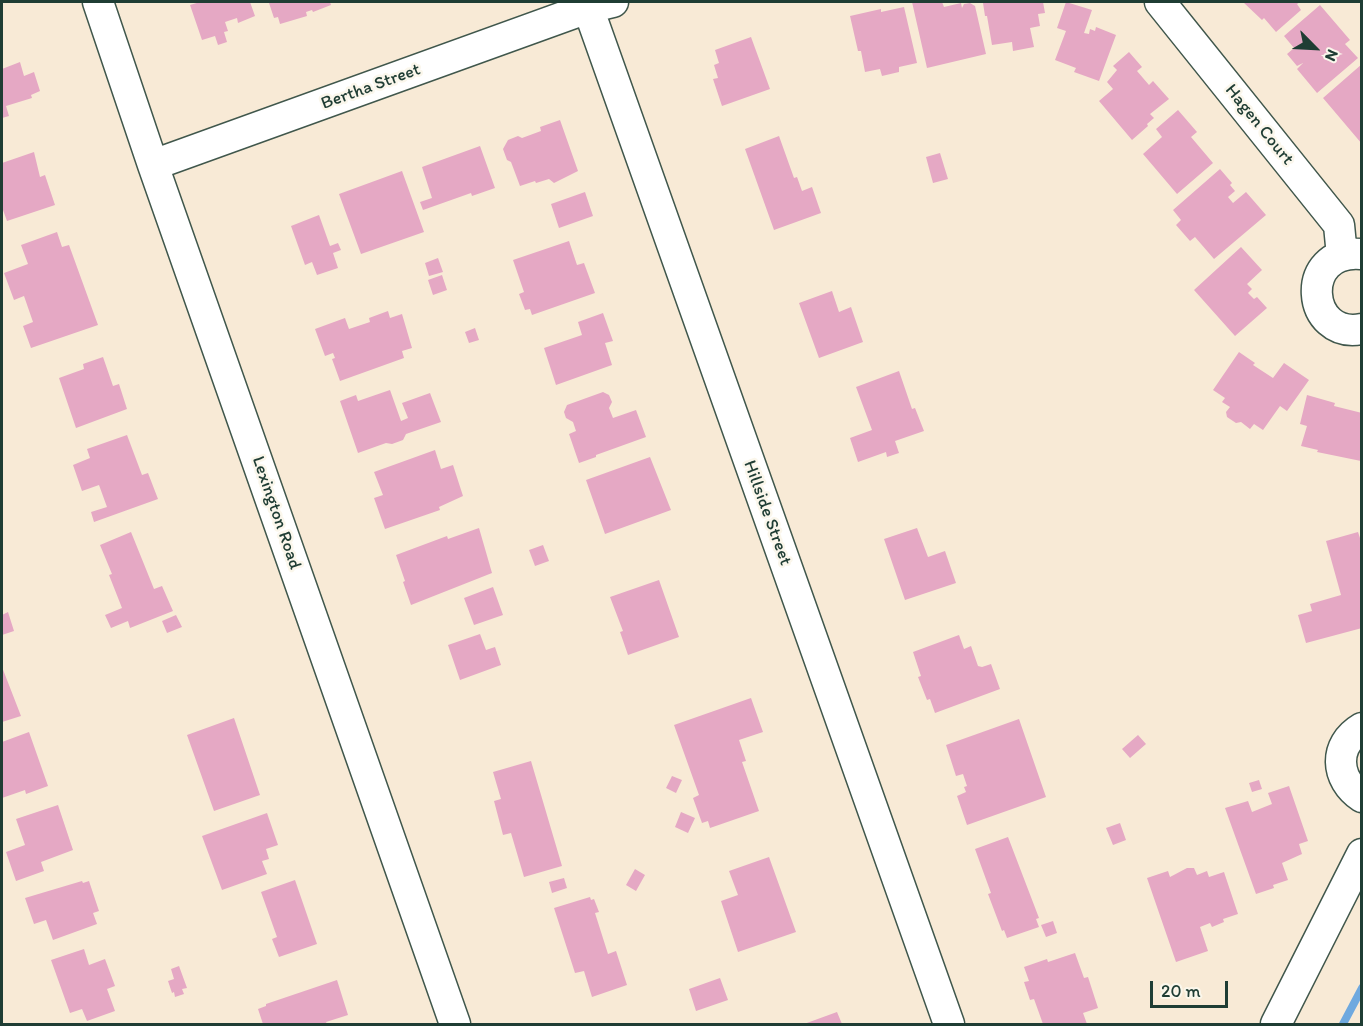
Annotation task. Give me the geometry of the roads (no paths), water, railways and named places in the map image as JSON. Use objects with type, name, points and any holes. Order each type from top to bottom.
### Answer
[{"type":"street","name":"Lexington Road","points":[[98,2],[153,165],[455,1024]]},
{"type":"street","name":"Hagen Court","points":[[1160,2],[1338,225],[1352,255],[1330,262],[1321,273],[1317,285],[1317,302],[1322,314],[1339,328],[1362,330]]},
{"type":"street","name":"Bertha Street","points":[[153,165],[596,4]]},
{"type":"street","name":"Hillside Street","points":[[596,4],[949,1024]]},
{"type":"street","points":[[1362,728],[1354,732],[1344,745],[1341,758],[1342,772],[1347,784],[1362,796]]},
{"type":"street","points":[[1276,1024],[1362,854]]},
{"type":"waterway","points":[[1343,1024],[1362,988]]}]
